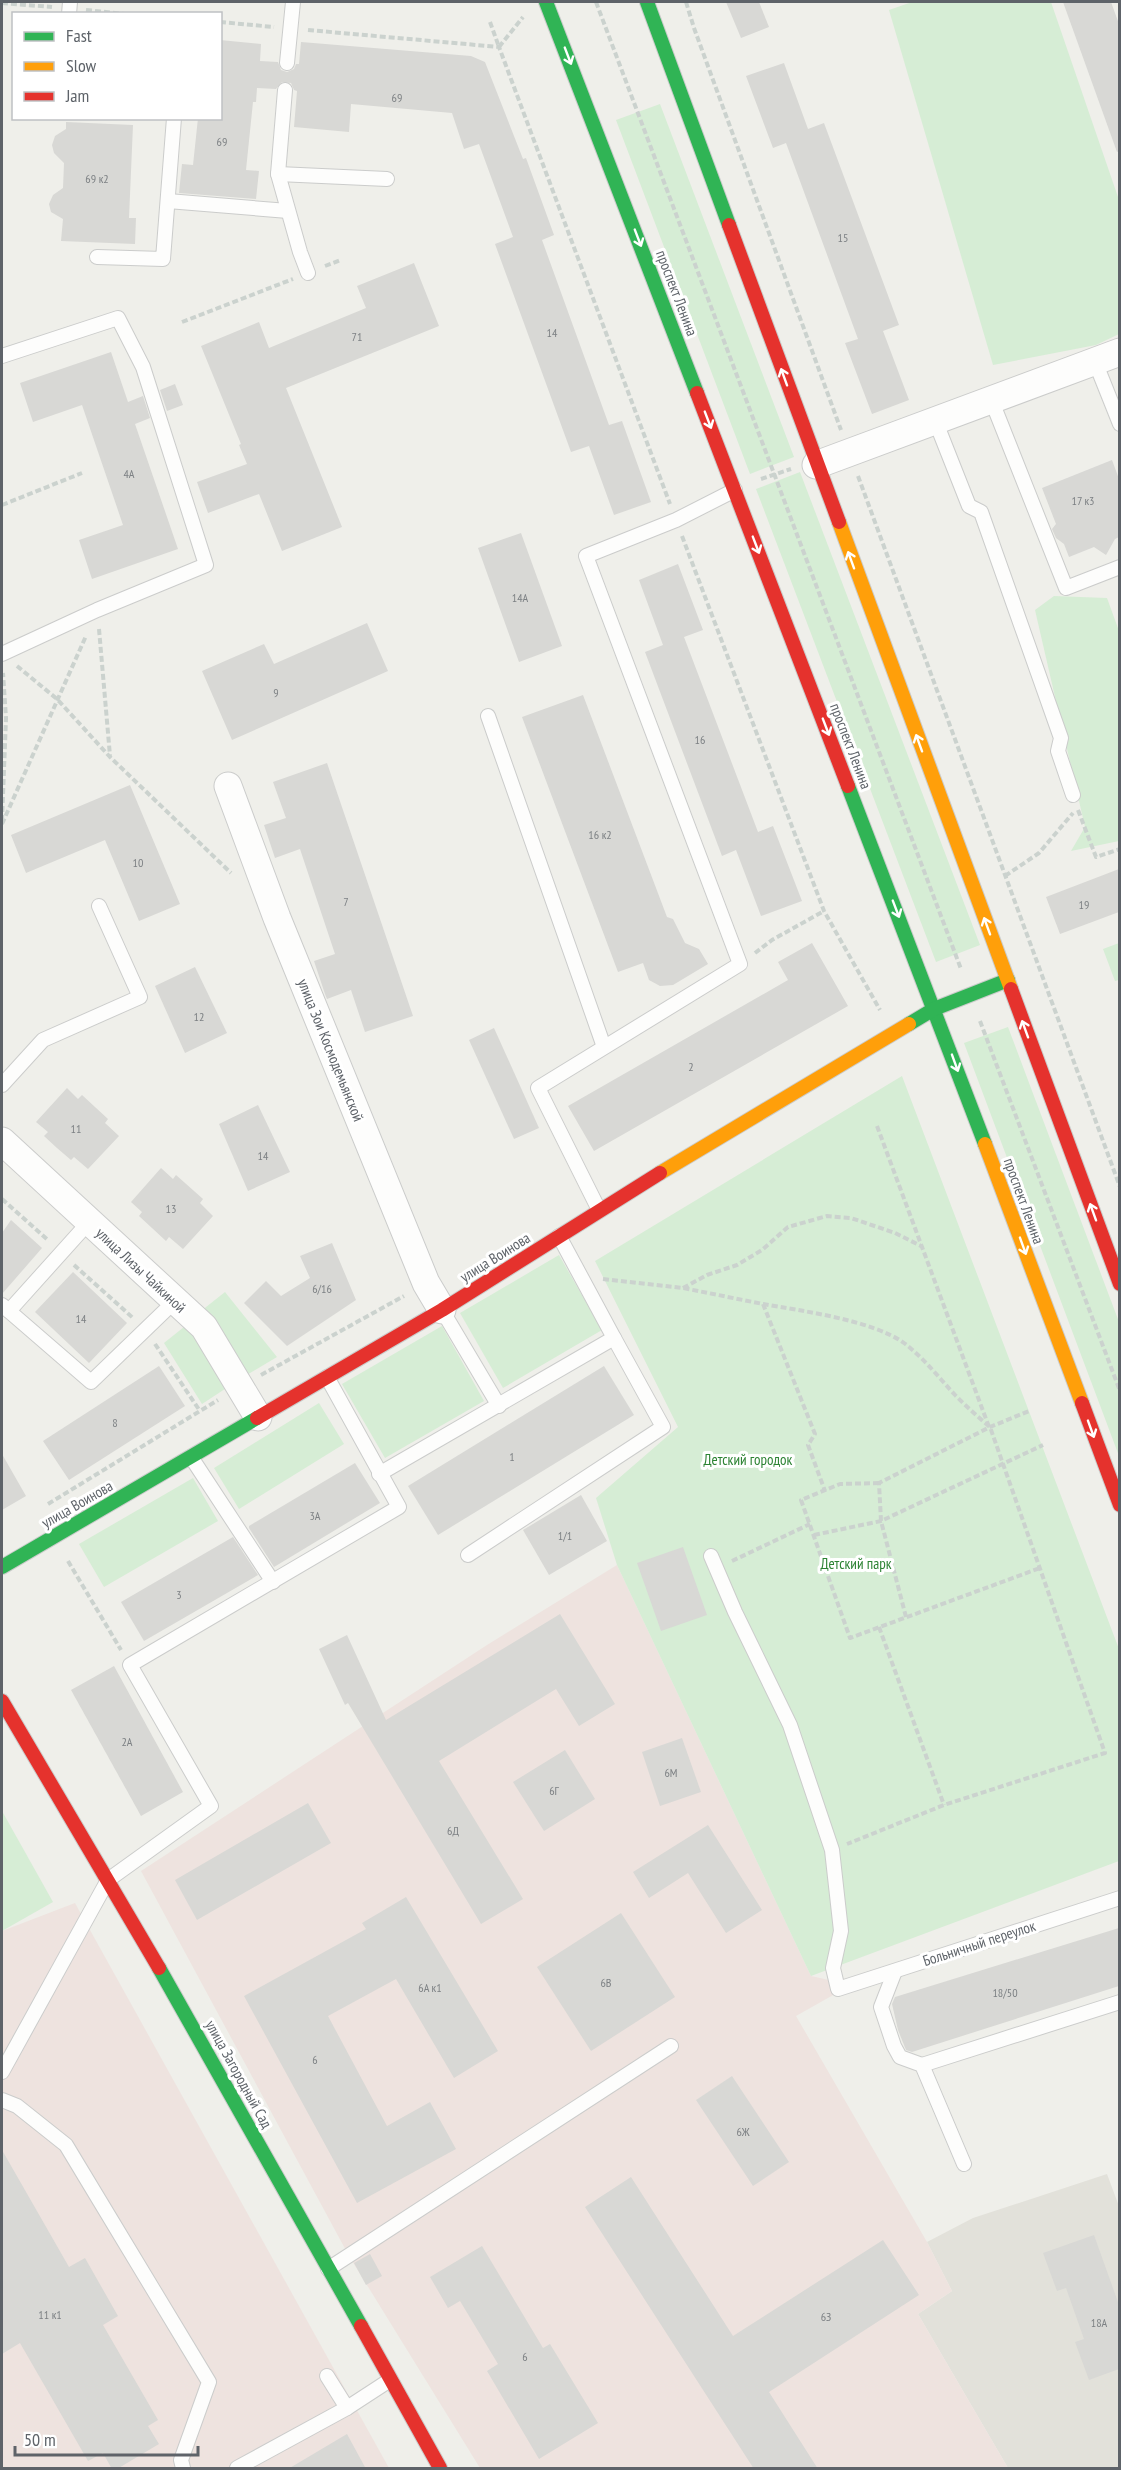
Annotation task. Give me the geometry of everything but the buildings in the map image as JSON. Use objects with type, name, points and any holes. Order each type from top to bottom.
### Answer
[{"type":"main road","name":"проспект Ленина","points":[[546,2],[934,1009],[1119,1505]]},
{"type":"main road","points":[[647,2],[1119,1284]]},
{"type":"main road","name":"улица Воинова","points":[[2,1567],[442,1310],[599,1210],[934,1009],[1008,980]]},
{"type":"main road","name":"улица Загородный Сад","points":[[2,1701],[177,1998],[440,2469]]},
{"type":"street","points":[[816,465],[1107,356]]},
{"type":"street","name":"улица Зои Космодемьянской","points":[[228,786],[277,918],[426,1283],[442,1310]]},
{"type":"street","name":"улица Лизы Чайкиной","points":[[2,1141],[204,1327],[258,1417]]},
{"type":"lane","points":[[287,63],[293,2]]},
{"type":"lane","points":[[285,90],[278,174],[308,273]]},
{"type":"lane","points":[[97,257],[163,259],[174,120]]},
{"type":"lane","points":[[278,174],[387,179]]},
{"type":"lane","points":[[168,201],[288,211]]},
{"type":"lane","points":[[2,356],[118,318],[143,367],[206,565],[97,610],[2,654]]},
{"type":"lane","points":[[1107,356],[1119,424]]},
{"type":"lane","points":[[991,399],[1066,588],[1119,567]]},
{"type":"lane","points":[[935,420],[969,506],[981,512],[1061,738],[1058,751],[1075,801]]},
{"type":"lane","points":[[599,1210],[538,1088],[740,964],[586,556],[676,520],[735,490]]},
{"type":"lane","points":[[489,716],[604,1047]]},
{"type":"lane","points":[[2,1085],[43,1041],[140,997],[99,906]]},
{"type":"lane","points":[[89,1222],[5,1308],[91,1382],[175,1301]]},
{"type":"lane","points":[[468,1555],[663,1427],[559,1236]]},
{"type":"lane","points":[[442,1310],[500,1406]]},
{"type":"lane","points":[[379,1474],[614,1338]]},
{"type":"lane","points":[[2,2072],[108,1880],[211,1806],[130,1665],[399,1507],[327,1377]]},
{"type":"lane","points":[[191,1457],[273,1582]]},
{"type":"lane","points":[[715,1562],[735,1611],[790,1725],[832,1850]]},
{"type":"lane","name":"Больничный переулок","points":[[832,1850],[841,1931],[833,1968],[838,1989],[1119,1898]]},
{"type":"lane","points":[[895,1971],[881,2007],[894,2046],[900,2056],[922,2065],[1119,2002]]},
{"type":"lane","points":[[328,2269],[671,2046]]},
{"type":"lane","points":[[922,2065],[964,2164]]},
{"type":"lane","points":[[2,2100],[17,2106],[66,2145],[209,2382],[181,2460],[183,2469]]},
{"type":"lane","points":[[327,2376],[347,2408]]},
{"type":"lane","points":[[237,2469],[347,2408],[390,2380]]},
{"type":"path","points":[[596,2],[1119,1391]]},
{"type":"path","points":[[686,2],[1119,1187]]},
{"type":"path","points":[[499,47],[528,10]]},
{"type":"path","points":[[222,22],[499,47]]},
{"type":"path","points":[[490,22],[824,911],[894,1033]]},
{"type":"path","points":[[182,322],[341,260]]},
{"type":"path","points":[[735,490],[774,474],[797,467],[816,465]]},
{"type":"path","points":[[2,505],[82,473]]},
{"type":"path","points":[[2,824],[97,610]]},
{"type":"path","points":[[97,610],[110,757]]},
{"type":"path","points":[[2,654],[57,699],[110,757],[236,877]]},
{"type":"path","points":[[2,654],[6,718],[2,824]]},
{"type":"path","points":[[1005,876],[1039,853],[1075,801]]},
{"type":"path","points":[[1075,801],[1095,857],[1119,849]]},
{"type":"path","points":[[740,964],[771,940],[824,911]]},
{"type":"path","points":[[832,1850],[944,1805],[1106,1752],[990,1427],[877,1126]]},
{"type":"path","points":[[2,1199],[145,1329],[200,1411]]},
{"type":"path","points":[[683,1288],[762,1250],[788,1227],[827,1216],[851,1218],[895,1233],[922,1247]]},
{"type":"path","points":[[603,1279],[683,1288],[831,1316],[873,1329],[902,1342],[927,1363],[957,1397],[990,1427]]},
{"type":"path","points":[[763,1304],[815,1434],[808,1445],[825,1491]]},
{"type":"path","points":[[1029,1410],[879,1483],[840,1484],[801,1500],[850,1638],[1040,1568]]},
{"type":"path","points":[[814,1536],[881,1521],[1043,1445]]},
{"type":"path","points":[[879,1483],[881,1521],[906,1617]]},
{"type":"path","points":[[715,1562],[810,1524]]},
{"type":"path","points":[[54,1537],[130,1665]]},
{"type":"path","points":[[879,1627],[944,1805]]},
{"type":"shaded area","points":[[617,1565],[811,1976],[851,1985],[796,2016],[927,2242],[952,2291],[918,2314],[1008,2468],[480,2468],[349,2256],[141,1871],[487,1645]]},
{"type":"shaded area","points":[[75,1903],[389,2468],[2,2468],[2,1931]]},
{"type":"shaded area","points":[[1107,2174],[1120,2209],[1119,2468],[1008,2468],[918,2314],[952,2291],[927,2242],[973,2218]]},
{"type":"green space","points":[[912,2],[1051,2],[1119,200],[1119,334],[1096,345],[993,365],[889,10]]},
{"type":"green space","points":[[660,104],[794,457],[750,474],[616,120]]},
{"type":"green space","points":[[800,472],[980,945],[936,962],[756,489]]},
{"type":"green space","points":[[1054,596],[1107,598],[1119,631],[1119,841],[1071,851],[1085,827],[1035,610]]},
{"type":"green space","points":[[1119,943],[1119,980],[1115,981],[1103,949]]},
{"type":"green space","points":[[1008,1027],[1119,1322],[1119,1456],[964,1043]]},
{"type":"green space","name":"Детский парк","points":[[902,1076],[1119,1649],[1119,1861],[811,1976],[617,1565],[596,1498],[678,1427],[595,1261]]},
{"type":"green space","points":[[559,1255],[602,1330],[503,1388],[460,1313]]},
{"type":"green space","points":[[225,1292],[277,1357],[245,1376],[201,1311]]},
{"type":"green space","points":[[189,1323],[231,1385],[202,1404],[164,1343]]},
{"type":"green space","points":[[442,1326],[484,1401],[385,1458],[342,1384]]},
{"type":"green space","points":[[319,1403],[344,1444],[239,1509],[214,1468]]},
{"type":"green space","points":[[193,1478],[218,1521],[104,1587],[79,1544]]},
{"type":"green space","points":[[2,1811],[53,1902],[2,1931]]},
{"type":"traffic: fast","points":[[546,2],[697,393]]},
{"type":"traffic: fast","points":[[647,2],[729,225]]},
{"type":"traffic: fast","points":[[848,786],[985,1144]]},
{"type":"traffic: fast","points":[[909,1024],[934,1009],[1008,980]]},
{"type":"traffic: fast","points":[[2,1567],[257,1418]]},
{"type":"traffic: fast","points":[[159,1968],[361,2326]]},
{"type":"traffic: slow","points":[[839,522],[1011,989]]},
{"type":"traffic: slow","points":[[660,1173],[909,1024]]},
{"type":"traffic: slow","points":[[985,1144],[1082,1403]]},
{"type":"traffic: jam","points":[[729,225],[839,522]]},
{"type":"traffic: jam","points":[[697,393],[848,786]]},
{"type":"traffic: jam","points":[[1011,989],[1120,1284]]},
{"type":"traffic: jam","points":[[257,1418],[442,1310],[660,1173]]},
{"type":"traffic: jam","points":[[1082,1403],[1120,1505]]},
{"type":"traffic: jam","points":[[2,1701],[159,1968]]},
{"type":"traffic: jam","points":[[361,2326],[440,2468]]},
{"type":"park label","name":"Детский городок","points":[[748,1459]]}]
